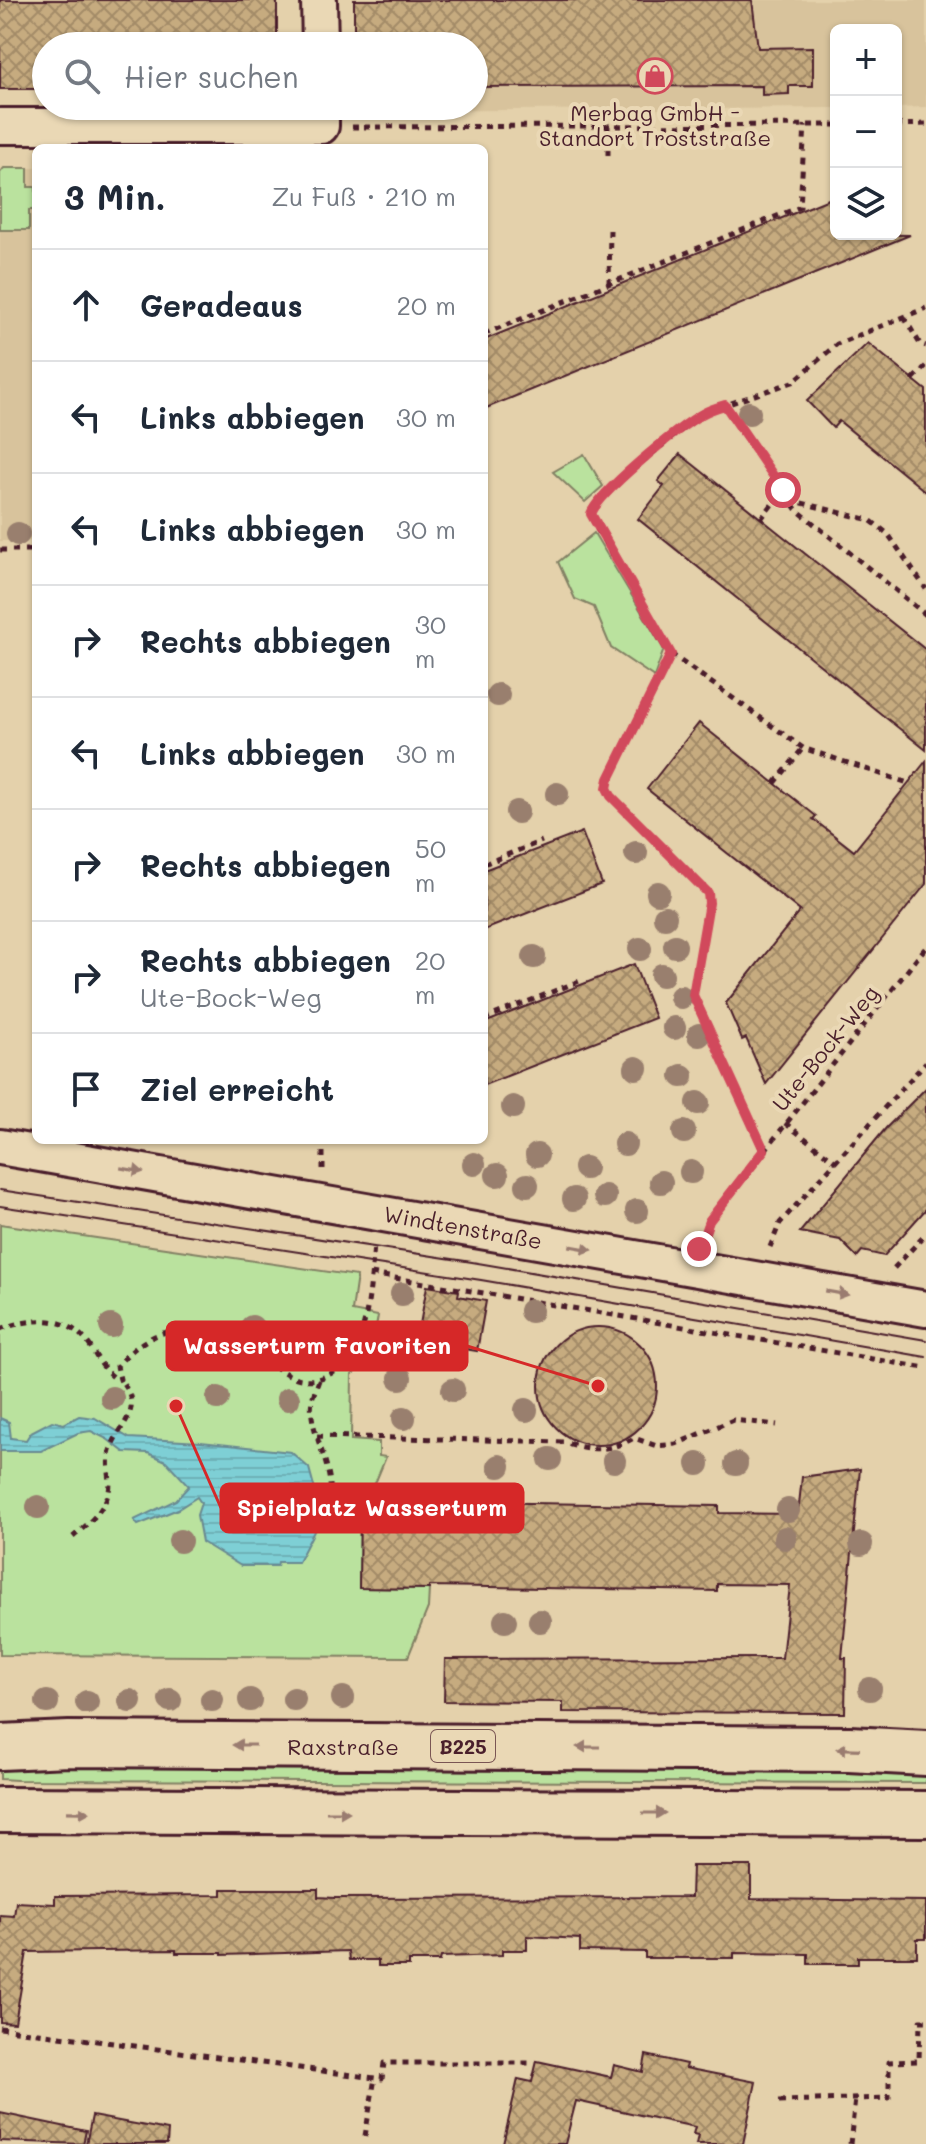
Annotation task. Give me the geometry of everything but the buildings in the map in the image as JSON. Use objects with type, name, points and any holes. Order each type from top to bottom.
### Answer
[{"type":"main road","name":"Raxstraße","points":[[0,1747],[85,1744],[801,1748],[926,1753]]},
{"type":"main road","points":[[0,1810],[926,1814]]},
{"type":"street","points":[[319,0],[320,32]]},
{"type":"street","points":[[0,126],[193,120]]},
{"type":"street","name":"Windtenstraße","points":[[0,1147],[926,1309]]},
{"type":"path","points":[[436,120],[608,126],[830,125]]},
{"type":"path","points":[[902,125],[926,124]]},
{"type":"path","points":[[488,332],[800,207],[805,125]]},
{"type":"path","points":[[608,126],[608,155]]},
{"type":"path","points":[[609,284],[610,230]]},
{"type":"path","points":[[908,783],[803,748],[671,654],[591,514],[595,505],[632,469],[702,413],[793,382],[837,344],[926,308]]},
{"type":"path","points":[[904,317],[920,344],[926,346]]},
{"type":"path","points":[[913,379],[926,366]]},
{"type":"path","points":[[725,405],[796,509],[926,615]]},
{"type":"path","points":[[761,519],[783,490]]},
{"type":"path","points":[[789,499],[870,520],[888,534],[926,589]]},
{"type":"path","points":[[0,550],[32,550]]},
{"type":"path","points":[[671,654],[607,788],[611,796],[708,893],[709,903],[693,995],[764,1150]]},
{"type":"path","points":[[775,783],[803,748]]},
{"type":"path","points":[[488,862],[542,841]]},
{"type":"path","name":"Ute-Bock-Weg","points":[[699,1249],[709,1221],[926,947]]},
{"type":"path","points":[[488,1017],[582,980]]},
{"type":"path","points":[[765,1261],[780,1223],[926,1062]]},
{"type":"path","points":[[785,1123],[836,1162]]},
{"type":"path","points":[[73,1537],[96,1516],[109,1492],[109,1454],[129,1419],[132,1406],[130,1392],[120,1379],[117,1366],[137,1347],[163,1334],[191,1330],[205,1331],[226,1339],[295,1377],[319,1380],[336,1371],[362,1333],[371,1274],[374,1211]]},
{"type":"path","points":[[891,1272],[926,1234]]},
{"type":"path","points":[[371,1274],[926,1368]]},
{"type":"path","points":[[0,1329],[44,1320],[73,1327],[102,1368],[117,1380],[120,1379]]},
{"type":"path","points":[[319,1380],[312,1401],[317,1436],[332,1480],[330,1495]]},
{"type":"path","points":[[317,1436],[564,1442],[586,1449],[614,1448],[634,1438],[657,1446],[676,1444],[733,1420],[777,1425]]},
{"type":"path","points":[[779,2101],[889,2098],[889,2062],[919,2061],[920,2021],[926,2021]]},
{"type":"path","points":[[0,2028],[382,2079],[384,2063],[533,2063]]},
{"type":"path","points":[[365,2136],[375,2078]]},
{"type":"path","points":[[850,2144],[855,2099]]},
{"type":"shaded area","name":"Merbag GmbH - Standort Troststraße","points":[[354,0],[926,0],[926,107],[902,108],[902,24],[830,24],[830,108],[488,110],[488,32],[354,32]]},
{"type":"shaded area","points":[[4,168],[32,168],[32,541],[0,541],[0,173]]},
{"type":"green space","points":[[4,168],[28,168],[28,187],[32,187],[29,230],[0,230],[0,173]]},
{"type":"green space","points":[[584,454],[603,486],[585,502],[553,472]]},
{"type":"green space","points":[[594,533],[664,649],[654,677],[611,648],[594,607],[575,599],[558,562]]},
{"type":"green space","points":[[0,1224],[357,1276],[352,1311],[378,1316],[371,1355],[352,1375],[351,1440],[379,1442],[379,1456],[386,1457],[364,1510],[360,1510],[359,1588],[429,1589],[428,1608],[408,1657],[0,1655]]},
{"type":"green space","points":[[0,1766],[926,1768],[926,1783],[17,1780],[0,1779]]},
{"type":"water","points":[[79,1416],[95,1418],[129,1438],[291,1452],[309,1468],[322,1516],[298,1562],[278,1562],[277,1566],[241,1566],[202,1542],[197,1515],[201,1503],[197,1497],[178,1509],[138,1525],[134,1520],[176,1500],[189,1486],[166,1461],[148,1453],[124,1452],[91,1431],[78,1433],[41,1451],[0,1451],[0,1418],[9,1422],[11,1438],[26,1440],[31,1432],[52,1421],[64,1424]]},
{"type":"tram line","points":[[0,1190],[472,1262],[926,1340]]},
{"type":"tram line","points":[[0,1206],[481,1280],[926,1357]]},
{"type":"place","name":"Merbag GmbH - Standort Troststraße","points":[[655,76]]},
{"type":"place","name":"Wasserturm Favoriten","points":[[598,1386]]},
{"type":"place","name":"Spielplatz Wasserturm","points":[[176,1406]]},
{"type":"route","points":[[699,1249],[709,1221],[764,1150],[693,995],[709,903],[708,893],[611,796],[607,788],[671,654],[591,514],[595,505],[632,469],[702,413],[725,405],[783,490]]}]
